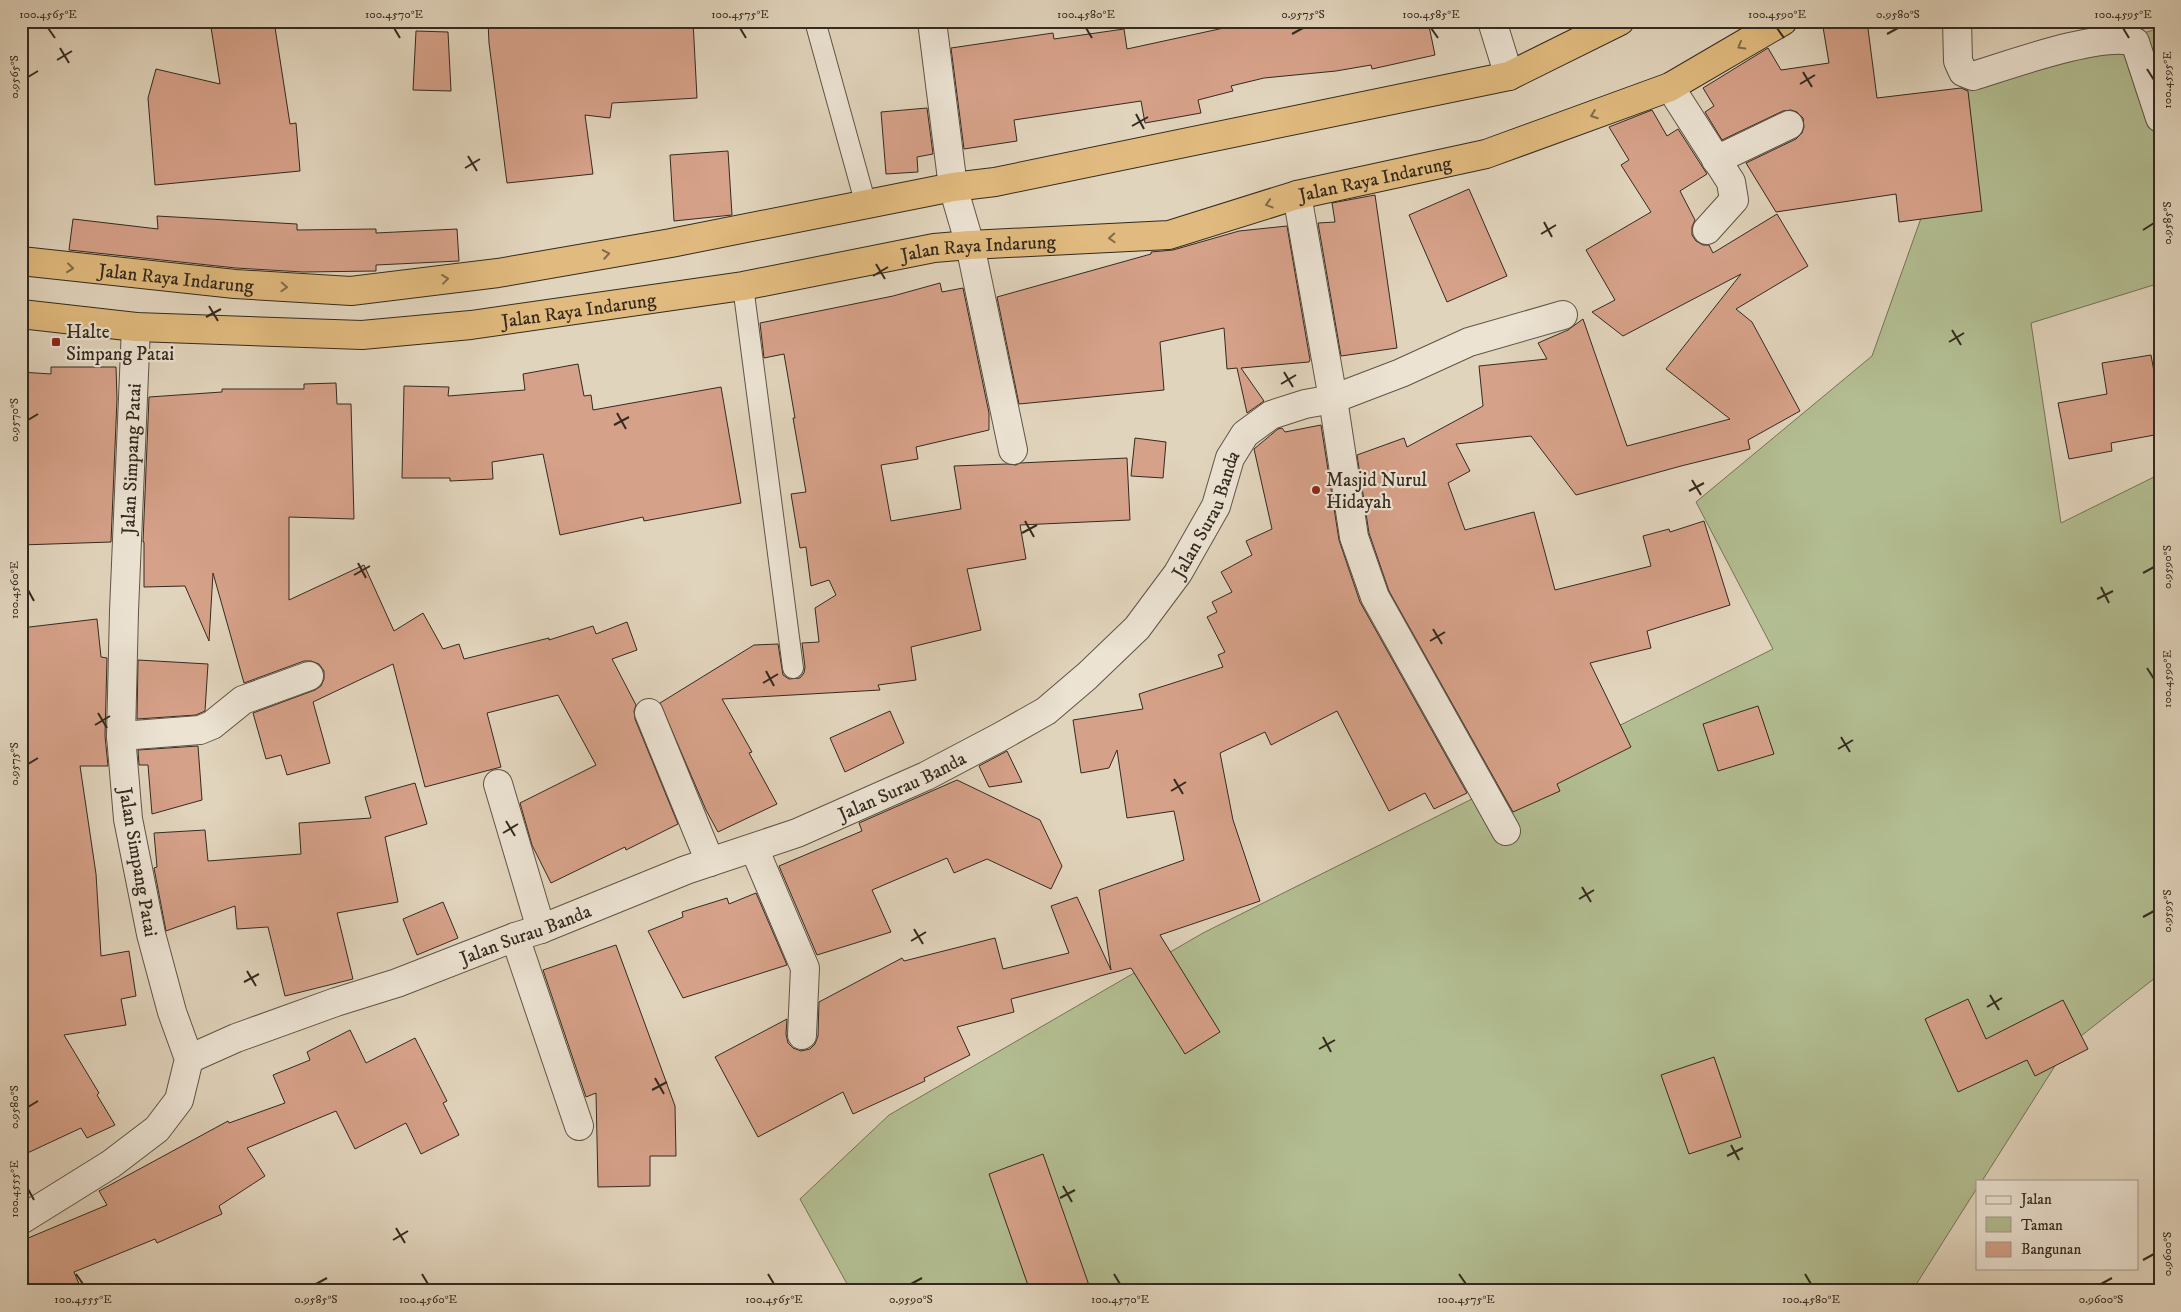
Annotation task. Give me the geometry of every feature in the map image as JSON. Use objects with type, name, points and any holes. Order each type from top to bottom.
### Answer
[{"type":"highway","name":"Jalan Raya Indarung","points":[[21,261],[235,284],[350,291],[498,273],[994,182],[1509,76],[1620,21]]},
{"type":"highway","name":"Jalan Raya Indarung","points":[[21,314],[136,327],[362,334],[471,325],[743,286],[934,248],[1169,235],[1297,195],[1486,154],[1670,87],[1783,21]]},
{"type":"street","points":[[932,21],[953,188],[970,245],[1013,450]]},
{"type":"street","points":[[1492,21],[1509,76]]},
{"type":"street","points":[[1957,21],[1958,61],[1963,72],[1972,76],[2045,53],[2078,46],[2125,38],[2135,42],[2160,118]]},
{"type":"street","points":[[1670,87],[1731,182],[1734,200],[1707,230]]},
{"type":"street","points":[[1716,160],[1789,125]]},
{"type":"street","points":[[1297,195],[1333,399],[1354,537],[1375,597],[1506,831]]},
{"type":"street","name":"Jalan Surau Banda","points":[[189,1059],[236,1038],[336,1002],[397,983],[515,936],[541,929],[710,862],[797,833],[926,776],[1000,737],[1046,711],[1088,676],[1137,628],[1178,573],[1216,506],[1230,458],[1245,434],[1271,415],[1305,404],[1333,399],[1402,373],[1469,342],[1563,315]]},
{"type":"street","name":"Jalan Simpang Patai","points":[[136,327],[124,611],[121,736],[128,819],[151,934],[172,1012],[189,1059]]},
{"type":"street","points":[[121,736],[200,730],[212,725],[243,700],[309,676]]},
{"type":"street","points":[[649,714],[710,862]]},
{"type":"street","points":[[498,784],[541,929]]},
{"type":"street","points":[[754,848],[805,968],[802,1035]]},
{"type":"street","points":[[515,936],[579,1126]]},
{"type":"street","points":[[21,1220],[111,1164],[158,1129],[179,1100],[189,1059]]},
{"type":"lane","points":[[815,21],[866,205]]},
{"type":"lane","points":[[743,286],[793,668]]},
{"type":"green space","points":[[2160,28],[2160,283],[2031,323],[2061,523],[2160,474],[2160,974],[2067,1047],[1983,1180],[1976,1180],[1976,1190],[1912,1291],[851,1291],[800,1199],[889,1115],[1203,933],[1773,649],[1696,502],[1872,356],[1968,86]]},
{"type":"building","points":[[210,21],[274,21],[290,124],[296,123],[300,171],[155,185],[148,98],[156,69],[220,84]]},
{"type":"building","points":[[488,21],[693,21],[697,98],[612,103],[610,118],[585,115],[593,174],[507,183],[489,43]]},
{"type":"building","points":[[1256,21],[1428,21],[1435,55],[1372,69],[1371,65],[1336,71],[1264,78],[1231,86],[1233,91],[1198,100],[1201,113],[1145,123],[1141,101],[1014,120],[1017,141],[964,149],[951,48],[1053,33],[1054,39],[1124,29],[1127,49]]},
{"type":"building","points":[[1822,21],[1867,21],[1877,98],[1961,88],[1968,91],[1982,211],[1899,222],[1896,194],[1776,212],[1746,163],[1796,139],[1802,133],[1804,127],[1803,118],[1797,112],[1791,110],[1783,111],[1722,140],[1705,112],[1714,106],[1703,88],[1768,48],[1781,70],[1829,63]]},
{"type":"building","points":[[416,31],[448,32],[451,91],[413,90]]},
{"type":"building","points":[[927,108],[933,154],[917,157],[918,172],[886,174],[881,112]]},
{"type":"building","points":[[1652,110],[1667,136],[1678,129],[1707,174],[1680,191],[1695,220],[1692,227],[1692,235],[1696,241],[1703,245],[1709,245],[1713,253],[1777,214],[1808,266],[1736,309],[1752,322],[1800,411],[1748,440],[1750,449],[1576,495],[1531,436],[1456,444],[1470,471],[1448,483],[1465,530],[1534,512],[1555,590],[1651,566],[1643,536],[1669,529],[1670,532],[1704,521],[1730,605],[1647,631],[1651,648],[1590,663],[1631,747],[1557,784],[1560,791],[1513,812],[1389,591],[1369,533],[1357,455],[1404,438],[1407,447],[1483,406],[1479,366],[1547,359],[1538,343],[1568,330],[1583,319],[1627,446],[1730,419],[1666,369],[1741,274],[1623,336],[1592,312],[1615,300],[1586,250],[1651,212],[1621,165],[1629,160],[1609,127]]},
{"type":"building","points":[[728,151],[732,215],[674,221],[670,155]]},
{"type":"building","points":[[1469,189],[1507,276],[1447,302],[1409,215]]},
{"type":"building","points":[[1375,195],[1397,348],[1341,356],[1318,223],[1335,222],[1332,203]]},
{"type":"building","points":[[157,216],[297,224],[297,230],[376,229],[376,233],[457,229],[459,261],[376,265],[376,271],[303,272],[236,268],[69,250],[73,219],[158,229]]},
{"type":"building","points":[[1287,226],[1310,360],[1309,362],[1241,368],[1264,401],[1247,413],[1237,368],[1227,369],[1224,328],[1160,342],[1164,390],[1019,404],[997,297],[1151,254],[1151,252],[1173,250],[1239,231]]},
{"type":"building","points":[[940,283],[942,292],[963,288],[989,413],[989,430],[916,447],[918,459],[881,465],[891,521],[961,509],[954,466],[1016,465],[1020,463],[1127,458],[1130,520],[1020,525],[1026,559],[967,569],[981,630],[911,647],[916,680],[878,685],[880,690],[722,699],[752,752],[749,753],[777,804],[718,832],[706,810],[660,703],[754,645],[778,644],[783,675],[789,679],[800,678],[804,673],[805,667],[802,643],[819,642],[815,608],[836,595],[829,580],[811,586],[806,547],[800,548],[791,494],[806,492],[784,354],[764,358],[760,323],[893,296]]},
{"type":"building","points":[[2151,355],[2160,405],[2160,434],[2111,443],[2112,451],[2069,459],[2058,403],[2107,394],[2102,363]]},
{"type":"building","points":[[578,364],[584,396],[591,395],[593,410],[721,387],[741,503],[644,521],[643,517],[560,535],[543,454],[492,462],[493,479],[450,481],[450,478],[402,478],[404,386],[449,387],[448,396],[525,390],[523,374]]},
{"type":"building","points":[[51,367],[116,367],[117,399],[111,542],[21,545],[21,372],[51,374]]},
{"type":"building","points":[[336,383],[337,404],[351,404],[354,519],[289,517],[289,600],[364,565],[394,631],[423,613],[443,649],[459,644],[464,659],[549,638],[549,640],[593,626],[596,634],[627,622],[637,650],[612,659],[636,705],[634,711],[635,719],[678,824],[626,850],[625,847],[551,883],[532,845],[520,803],[596,765],[558,695],[487,713],[501,767],[425,787],[393,664],[313,702],[330,763],[287,775],[281,755],[266,759],[253,713],[315,690],[321,686],[324,679],[324,671],[319,664],[304,661],[244,683],[213,573],[209,641],[185,586],[144,587],[143,542],[149,397],[222,392],[222,389],[304,389],[304,384]]},
{"type":"building","points":[[1321,425],[1339,540],[1360,602],[1467,793],[1434,809],[1425,793],[1389,811],[1337,711],[1271,745],[1265,732],[1220,753],[1233,820],[1260,901],[1160,935],[1220,1032],[1185,1054],[1131,968],[1011,999],[1014,1012],[957,1027],[970,1055],[924,1078],[925,1081],[853,1114],[843,1092],[758,1137],[715,1057],[787,1019],[786,1034],[788,1043],[793,1048],[801,1051],[810,1049],[815,1044],[818,1036],[819,1002],[902,958],[904,961],[995,938],[1003,969],[1069,953],[1051,906],[1077,897],[1111,970],[1099,890],[1184,860],[1174,811],[1127,818],[1117,750],[1109,768],[1081,773],[1073,720],[1143,709],[1139,694],[1223,667],[1218,655],[1225,652],[1207,617],[1217,612],[1212,602],[1232,592],[1221,572],[1252,555],[1246,541],[1272,529],[1254,449],[1278,429],[1282,428],[1285,432]]},
{"type":"building","points":[[1135,438],[1166,442],[1163,478],[1131,476]]},
{"type":"building","points":[[97,619],[101,657],[107,658],[105,736],[108,766],[80,766],[96,874],[101,956],[129,951],[136,996],[121,999],[126,1025],[64,1035],[99,1093],[97,1095],[115,1125],[87,1138],[81,1128],[21,1156],[21,628]]},
{"type":"building","points":[[138,660],[208,664],[205,711],[196,715],[137,719]]},
{"type":"building","points":[[1758,706],[1774,754],[1718,771],[1703,724]]},
{"type":"building","points":[[890,711],[904,743],[845,772],[830,738]]},
{"type":"building","points":[[198,746],[202,800],[152,814],[148,765],[139,765],[138,750]]},
{"type":"building","points":[[1007,751],[1022,782],[989,787],[979,766]]},
{"type":"building","points":[[957,780],[1040,820],[1062,866],[1051,889],[987,859],[954,873],[947,858],[872,890],[891,932],[817,955],[779,866],[862,831],[859,823]]},
{"type":"building","points":[[415,783],[427,824],[385,837],[398,902],[337,913],[353,979],[285,996],[268,927],[237,929],[235,906],[166,931],[154,868],[157,867],[154,833],[205,830],[208,861],[301,854],[299,823],[371,818],[365,797]]},
{"type":"building","points":[[756,893],[787,965],[683,998],[648,931],[683,917],[682,912],[727,898],[729,904]]},
{"type":"building","points":[[443,902],[458,938],[417,955],[403,919]]},
{"type":"building","points":[[616,945],[675,1106],[676,1156],[650,1156],[650,1186],[598,1187],[596,1093],[586,1097],[543,970]]},
{"type":"building","points":[[1968,999],[1986,1039],[2063,1000],[2088,1049],[2035,1076],[2027,1060],[1958,1092],[1925,1019]]},
{"type":"building","points":[[350,1030],[366,1063],[415,1038],[447,1101],[443,1103],[459,1135],[421,1154],[406,1123],[355,1149],[336,1111],[247,1148],[265,1176],[219,1206],[222,1214],[157,1243],[155,1239],[74,1272],[82,1291],[21,1291],[21,1241],[107,1205],[99,1191],[228,1121],[229,1123],[285,1103],[273,1075],[310,1060],[307,1052]]},
{"type":"building","points":[[1714,1057],[1741,1137],[1689,1154],[1661,1075]]},
{"type":"building","points":[[1043,1154],[1091,1291],[1030,1291],[989,1174]]},
{"type":"place","name":"Halte Simpang Patai","points":[[56,342]]},
{"type":"place","name":"Masjid Nurul Hidayah","points":[[1316,490]]}]
